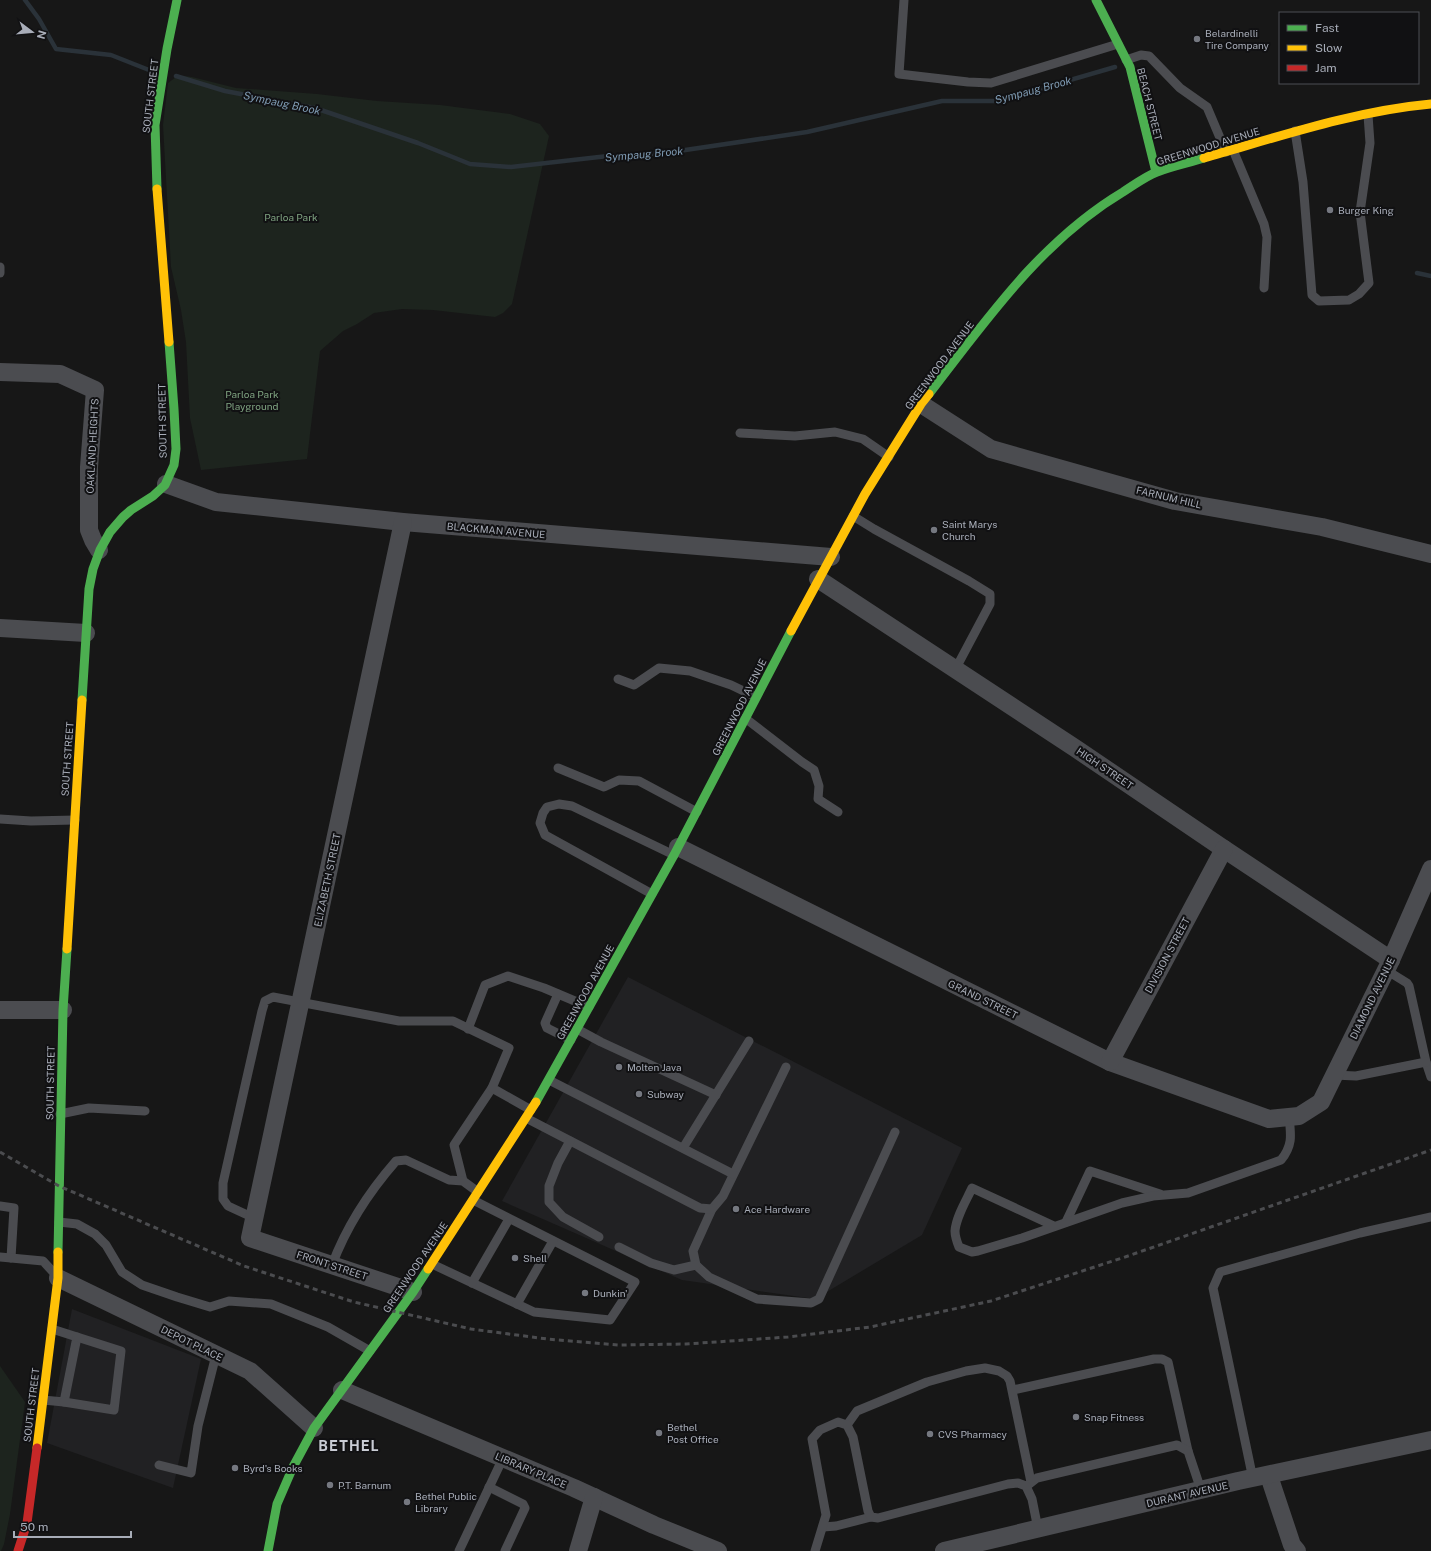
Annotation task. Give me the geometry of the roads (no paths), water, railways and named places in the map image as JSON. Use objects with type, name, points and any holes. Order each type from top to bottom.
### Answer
[{"type":"main road","name":"SOUTH STREET","points":[[18,1551],[27,1523],[58,1278],[63,1010],[89,589],[93,568],[99,550],[122,517],[134,507],[155,496],[163,489],[174,465],[176,443],[174,392],[161,252],[155,132],[163,70],[178,0]]},
{"type":"main road","name":"BEACH STREET","points":[[1096,0],[1130,67],[1156,172]]},
{"type":"main road","name":"GREENWOOD AVENUE","points":[[268,1551],[278,1504],[293,1467],[314,1428],[414,1292],[531,1110],[676,851],[756,697],[853,516],[921,404],[1003,298],[1041,256],[1079,222],[1110,199],[1156,172],[1318,125],[1410,106],[1431,104]]},
{"type":"street","name":"OAKLAND HEIGHTS","points":[[0,372],[60,374],[95,390],[89,467],[89,519],[91,535],[99,550]]},
{"type":"street","name":"FARNUM HILL","points":[[921,404],[992,449],[1175,501],[1322,528],[1431,554]]},
{"type":"street","name":"BLACKMAN AVENUE","points":[[166,484],[216,502],[403,522],[831,557]]},
{"type":"street","name":"ELIZABETH STREET","points":[[250,1238],[403,522]]},
{"type":"street","name":"HIGH STREET","points":[[818,580],[1075,748],[1224,849],[1388,965]]},
{"type":"street","points":[[0,628],[86,633]]},
{"type":"street","name":"DIVISION STREET","points":[[1110,1062],[1224,849]]},
{"type":"street","name":"GRAND STREET","points":[[676,851],[1110,1062],[1269,1119],[1294,1117]]},
{"type":"street","name":"DIAMOND AVENUE","points":[[1294,1117],[1321,1102],[1388,965],[1431,869]]},
{"type":"street","points":[[0,1010],[63,1010]]},
{"type":"street","name":"FRONT STREET","points":[[250,1238],[414,1292]]},
{"type":"street","name":"DEPOT PLACE","points":[[58,1278],[250,1371],[314,1428]]},
{"type":"street","name":"LIBRARY PLACE","points":[[342,1390],[594,1497],[654,1525],[718,1551]]},
{"type":"street","name":"DURANT AVENUE","points":[[944,1551],[1201,1490],[1431,1440]]},
{"type":"street","points":[[1261,1477],[1296,1551]]},
{"type":"street","points":[[578,1551],[594,1497]]},
{"type":"lane","points":[[904,0],[899,74],[968,82],[992,83],[1118,44]]},
{"type":"lane","points":[[1126,60],[1142,55],[1149,56],[1180,88],[1207,107],[1264,224],[1267,237],[1264,288]]},
{"type":"lane","points":[[1295,132],[1302,182],[1312,295],[1319,300],[1349,300],[1359,294],[1369,283],[1360,212],[1370,143],[1368,114]]},
{"type":"lane","points":[[0,267],[0,273]]},
{"type":"lane","points":[[740,433],[795,436],[835,432],[863,439],[888,457]]},
{"type":"lane","points":[[853,516],[874,530],[969,581],[990,594],[990,604],[955,670]]},
{"type":"lane","points":[[618,679],[634,684],[659,668],[690,671],[731,685],[756,697]]},
{"type":"lane","points":[[745,718],[814,770],[819,786],[818,798],[838,812]]},
{"type":"lane","points":[[558,768],[604,787],[619,780],[639,782],[697,812]]},
{"type":"lane","points":[[652,894],[545,835],[540,824],[542,813],[547,807],[553,805],[559,804],[572,806],[676,851]]},
{"type":"lane","points":[[0,819],[31,821],[75,820]]},
{"type":"lane","points":[[1388,965],[1409,986],[1426,1062],[1431,1077]]},
{"type":"lane","points":[[468,1028],[484,985],[508,976],[544,988],[589,1007]]},
{"type":"lane","points":[[558,994],[545,1023],[547,1028],[571,1040]]},
{"type":"lane","points":[[254,1218],[228,1206],[223,1199],[223,1183],[266,1001],[273,997],[301,1001],[399,1021],[453,1021],[509,1048],[492,1088],[454,1145],[463,1181],[476,1197],[509,1219],[635,1282],[610,1320],[534,1312],[432,1264]]},
{"type":"lane","points":[[577,1028],[601,1042],[716,1095]]},
{"type":"lane","points":[[683,1148],[749,1041]]},
{"type":"lane","points":[[1334,1075],[1356,1076],[1426,1062]]},
{"type":"lane","points":[[786,1067],[723,1196],[712,1208],[693,1251],[696,1265],[709,1277],[756,1299],[811,1302],[819,1299],[895,1132]]},
{"type":"lane","points":[[549,1080],[733,1174]]},
{"type":"lane","points":[[492,1088],[531,1110]]},
{"type":"lane","points":[[60,1114],[88,1108],[145,1111]]},
{"type":"lane","points":[[1054,1226],[972,1188],[957,1222],[955,1231],[959,1247],[972,1252],[989,1248],[1122,1203],[1162,1195],[1188,1193],[1281,1160],[1290,1144],[1294,1117]]},
{"type":"lane","points":[[526,1118],[700,1208],[712,1208]]},
{"type":"lane","points":[[570,1141],[558,1163],[549,1186],[549,1202],[563,1217],[599,1237]]},
{"type":"lane","points":[[332,1265],[359,1207],[396,1161],[406,1160],[450,1180],[463,1181]]},
{"type":"lane","points":[[1066,1222],[1090,1171],[1162,1195]]},
{"type":"lane","points":[[0,1206],[14,1208],[11,1258]]},
{"type":"lane","points":[[1261,1477],[1213,1288],[1220,1272],[1360,1233],[1431,1217]]},
{"type":"lane","points":[[472,1282],[509,1219]]},
{"type":"lane","points":[[59,1222],[77,1224],[95,1234],[106,1245],[122,1272],[142,1285],[210,1307],[229,1301],[271,1304],[328,1327],[370,1351]]},
{"type":"lane","points":[[517,1304],[553,1240]]},
{"type":"lane","points":[[619,1247],[651,1263],[674,1270],[696,1265]]},
{"type":"lane","points":[[0,1257],[43,1261],[58,1278]]},
{"type":"lane","points":[[43,1400],[114,1410],[121,1351],[52,1329]]},
{"type":"lane","points":[[64,1402],[77,1337]]},
{"type":"lane","points":[[159,1465],[191,1472],[198,1426],[216,1355]]},
{"type":"lane","points":[[1012,1390],[1154,1359],[1162,1359],[1168,1362],[1188,1451],[1201,1490]]},
{"type":"lane","points":[[847,1425],[857,1412],[927,1382],[966,1371],[985,1368],[999,1371],[1007,1376],[1010,1381],[1038,1529]]},
{"type":"lane","points":[[815,1551],[826,1515],[812,1438],[820,1430],[838,1422],[847,1425],[853,1436],[868,1511],[871,1517]]},
{"type":"lane","points":[[823,1527],[836,1526],[871,1517],[878,1518],[1008,1484],[1029,1484],[1037,1478],[1177,1445],[1188,1451]]},
{"type":"lane","points":[[459,1551],[503,1458]]},
{"type":"lane","points":[[489,1487],[523,1504],[525,1508],[505,1551]]},
{"type":"waterway","name":"Sympaug Brook","points":[[25,0],[39,19],[56,49],[111,55],[149,70]]},
{"type":"waterway","name":"Sympaug Brook","points":[[176,76],[225,91],[315,108],[418,143],[470,164],[511,167],[608,156],[665,153],[807,132],[942,101],[998,101],[1115,67]]},
{"type":"waterway","name":"Sympaug Brook","points":[[1417,273],[1431,276]]},
{"type":"railway","points":[[0,1152],[59,1186],[244,1266],[354,1302],[471,1329],[547,1339],[619,1345],[686,1344],[788,1337],[870,1327],[991,1301],[1128,1256],[1431,1150]]},
{"type":"place","name":"Belardinelli Tire Company","points":[[1197,39]]},
{"type":"place","name":"Burger King","points":[[1330,210]]},
{"type":"place","name":"Saint Marys Church","points":[[934,530]]},
{"type":"place","name":"Molten Java","points":[[619,1067]]},
{"type":"place","name":"Subway","points":[[639,1094]]},
{"type":"place","name":"Ace Hardware","points":[[736,1209]]},
{"type":"place","name":"Shell","points":[[515,1258]]},
{"type":"place","name":"Dunkin'","points":[[585,1293]]},
{"type":"place","name":"Snap Fitness","points":[[1076,1417]]},
{"type":"place","name":"Bethel Post Office","points":[[659,1433]]},
{"type":"place","name":"CVS Pharmacy","points":[[930,1434]]},
{"type":"place","name":"Byrd's Books","points":[[235,1468]]},
{"type":"place","name":"P.T. Barnum","points":[[330,1485]]},
{"type":"place","name":"Bethel Public Library","points":[[407,1502]]},
{"type":"district","name":"BETHEL","points":[[349,1446]]},
{"type":"park label","name":"Parloa Park","points":[[291,217]]},
{"type":"park label","name":"Parloa Park Playground","points":[[252,400]]}]
